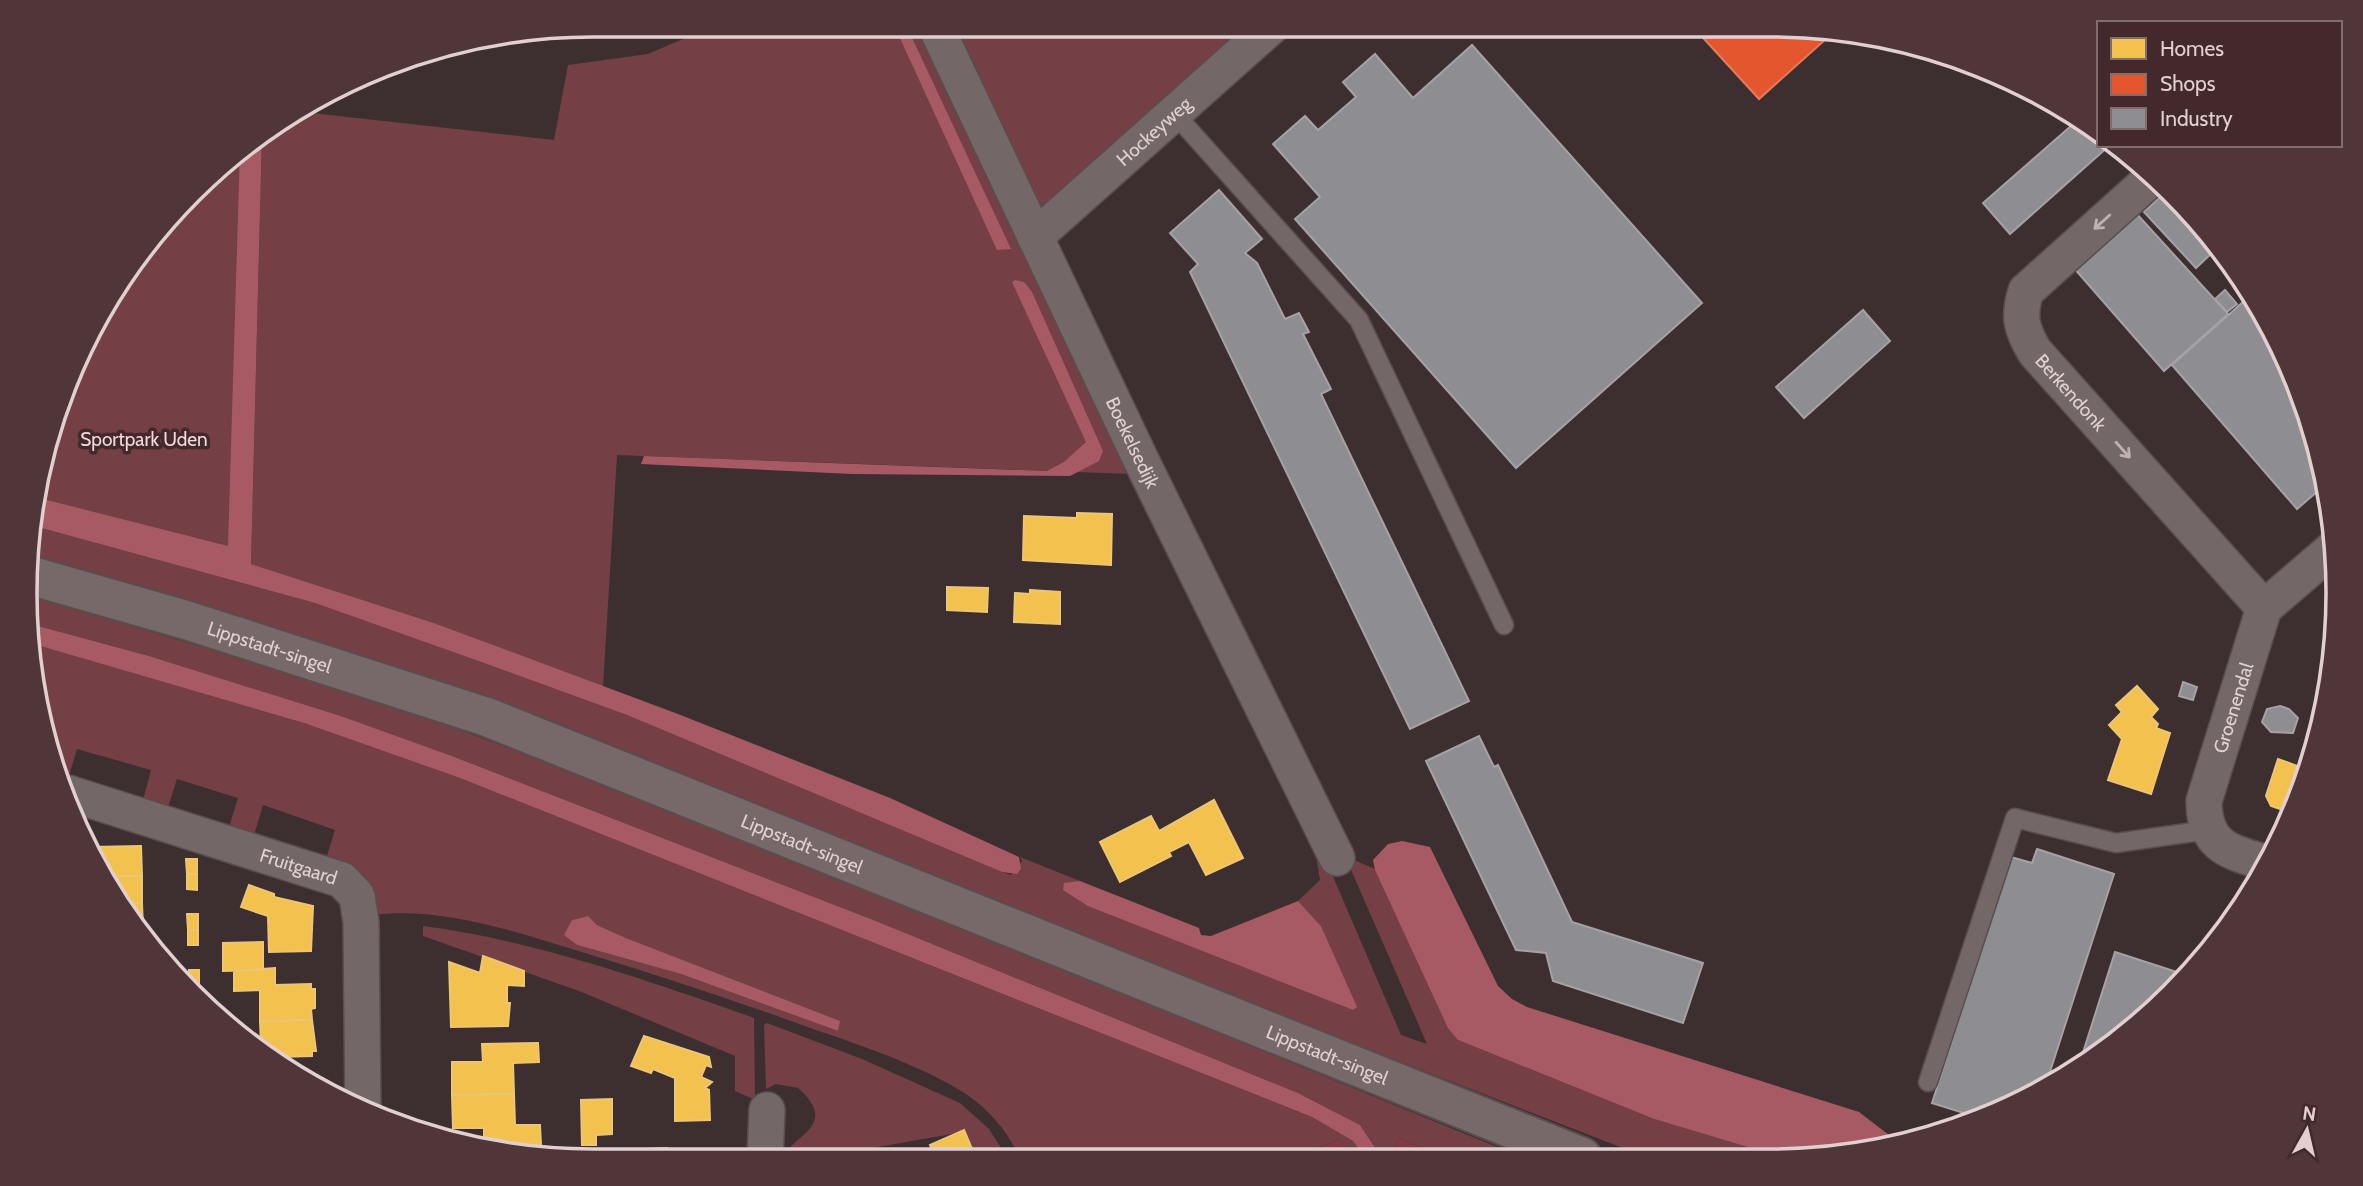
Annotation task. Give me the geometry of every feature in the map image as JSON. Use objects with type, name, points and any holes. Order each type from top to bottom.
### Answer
[{"type":"main road","name":"Lippstadt-singel","points":[[37,578],[262,643],[487,717],[1564,1149]]},
{"type":"street","name":"Boekelsedijk","points":[[941,37],[1133,444],[1337,858]]},
{"type":"street","name":"Hockeyweg","points":[[1035,237],[1260,37]]},
{"type":"street","name":"Berkendonk","points":[[2146,183],[2026,290],[2019,312],[2021,328],[2035,352],[2264,608]]},
{"type":"street","points":[[2264,608],[2325,555]]},
{"type":"street","name":"Groenendal","points":[[2208,830],[2204,801],[2264,608]]},
{"type":"street","name":"Fruitgaard","points":[[75,795],[342,880],[357,896],[361,922],[363,1099]]},
{"type":"street","points":[[2208,830],[2229,851],[2258,860]]},
{"type":"street","points":[[765,1149],[767,1110]]},
{"type":"lane","points":[[1174,113],[1359,320],[1504,625]]},
{"type":"lane","points":[[1928,1082],[2015,818],[2116,843],[2208,830]]},
{"type":"green space","points":[[688,37],[926,37],[1131,474],[617,455],[603,687],[434,623],[251,564],[262,146],[312,113],[554,140],[568,65],[648,54]]},
{"type":"green space","points":[[952,37],[1240,37],[1041,218]]},
{"type":"green space","name":"Sportpark Uden","points":[[246,158],[232,551],[43,511],[47,484],[66,414],[94,347],[111,315],[130,284],[175,226]]},
{"type":"green space","points":[[41,528],[315,603],[484,663],[627,715],[1002,872],[1011,875],[1022,861],[1020,857],[1080,881],[1190,944],[1353,1010],[1356,1007],[1321,926],[1298,901],[1320,880],[1310,823],[1401,1035],[1427,1044],[1345,856],[1375,869],[1458,1040],[1654,1119],[1754,1149],[1625,1149],[1288,1018],[542,717],[38,557]]},
{"type":"green space","points":[[37,598],[382,701],[662,805],[1502,1149],[1425,1149],[1399,1138],[1394,1149],[1376,1149],[1360,1125],[1298,1093],[876,921],[452,756],[341,716],[149,656],[38,626]]},
{"type":"green space","points":[[40,646],[304,723],[460,778],[1312,1117],[1353,1141],[1359,1149],[1347,1149],[1339,1139],[1317,1149],[1015,1149],[986,1110],[968,1095],[938,1078],[876,1051],[689,986],[507,930],[426,914],[373,915],[375,902],[365,877],[326,859],[335,830],[263,805],[254,835],[229,827],[238,798],[177,779],[168,807],[143,800],[151,770],[77,749],[68,778],[47,702]],"holes":[[[587,916],[597,925],[839,1021],[838,1031],[681,974],[577,945],[565,935],[572,920]]]},
{"type":"green space","points":[[423,926],[506,941],[590,963],[754,1018],[755,1100],[735,1091],[735,1056],[579,991],[423,936]]},
{"type":"green space","points":[[767,1023],[862,1059],[960,1103],[989,1129],[1002,1149],[971,1149],[963,1132],[869,1149],[788,1149],[810,1128],[815,1111],[798,1088],[776,1084],[766,1089],[764,1025]]},
{"type":"shaded area","points":[[899,37],[912,37],[1011,249],[997,250]]},
{"type":"shaded area","points":[[262,146],[251,564],[434,623],[678,714],[890,798],[1019,857],[1021,869],[1017,874],[1002,872],[627,715],[315,603],[41,528],[45,500],[228,546],[240,164]]},
{"type":"shaded area","points":[[1012,282],[1024,282],[1032,292],[1103,451],[1099,461],[1070,476],[852,474],[641,464],[644,456],[1047,471],[1064,462],[1086,442]]},
{"type":"shaded area","points":[[38,626],[149,656],[341,716],[452,756],[876,921],[1298,1093],[1360,1125],[1376,1149],[1359,1149],[1353,1141],[1312,1117],[460,778],[304,723],[40,646]]},
{"type":"shaded area","points":[[1402,841],[1430,847],[1498,986],[1512,999],[1527,1007],[1859,1112],[1889,1136],[1806,1148],[1754,1149],[1654,1119],[1458,1040],[1448,1028],[1375,870],[1373,860],[1388,844]]},
{"type":"shaded area","points":[[1080,881],[1199,928],[1201,935],[1211,936],[1298,901],[1321,926],[1357,1007],[1353,1010],[1088,906],[1063,890],[1064,883]]},
{"type":"shaded area","points":[[588,916],[597,925],[626,938],[840,1021],[838,1031],[681,974],[577,945],[564,935],[572,920]]},
{"type":"shaded area","points":[[1399,1138],[1425,1149],[1394,1149]]},
{"type":"shaded area","points":[[1339,1139],[1347,1149],[1317,1149]]},
{"type":"building: Homes","points":[[1077,513],[1112,514],[1111,565],[1023,560],[1024,516],[1077,518]]},
{"type":"building: Homes","points":[[947,587],[988,588],[987,612],[947,610]]},
{"type":"building: Homes","points":[[1030,590],[1060,592],[1060,624],[1014,622],[1015,593],[1030,594]]},
{"type":"building: Homes","points":[[2137,686],[2158,709],[2151,717],[2158,724],[2156,728],[2170,733],[2151,794],[2108,780],[2122,739],[2109,725],[2122,712],[2116,705]]},
{"type":"building: Homes","points":[[2278,759],[2299,766],[2282,810],[2271,806],[2266,796]]},
{"type":"building: Homes","points":[[1214,800],[1243,858],[1206,875],[1189,842],[1169,852],[1171,856],[1120,882],[1100,842],[1151,816],[1159,831]]},
{"type":"building: Homes","points":[[141,846],[142,876],[114,876],[98,847]]},
{"type":"building: Homes","points":[[186,859],[197,859],[197,874],[187,874]]},
{"type":"building: Homes","points":[[187,874],[197,874],[197,890],[187,889]]},
{"type":"building: Homes","points":[[114,876],[142,876],[142,903],[131,904]]},
{"type":"building: Homes","points":[[249,885],[274,894],[274,897],[313,906],[311,951],[269,952],[268,916],[241,907]]},
{"type":"building: Homes","points":[[142,903],[143,919],[131,904]]},
{"type":"building: Homes","points":[[187,914],[198,914],[198,930],[188,930]]},
{"type":"building: Homes","points":[[188,930],[198,930],[198,945],[188,945]]},
{"type":"building: Homes","points":[[263,942],[263,970],[223,971],[223,943]]},
{"type":"building: Homes","points":[[483,956],[524,971],[524,986],[507,985],[507,1003],[510,1003],[508,1026],[451,1027],[449,962],[480,973]]},
{"type":"building: Homes","points":[[275,968],[275,985],[311,984],[311,989],[315,989],[312,1020],[260,1021],[260,990],[234,991],[234,971]]},
{"type":"building: Homes","points":[[189,970],[199,970],[199,985],[189,975]]},
{"type":"building: Homes","points":[[312,1020],[316,1051],[312,1051],[312,1056],[285,1057],[261,1039],[260,1021]]},
{"type":"building: Homes","points":[[644,1036],[709,1057],[711,1067],[706,1065],[701,1077],[712,1082],[705,1088],[709,1090],[710,1120],[675,1121],[675,1078],[653,1069],[651,1073],[631,1066]]},
{"type":"building: Homes","points":[[538,1043],[539,1062],[513,1063],[514,1094],[452,1095],[452,1062],[483,1062],[482,1044]]},
{"type":"building: Homes","points":[[514,1094],[515,1125],[540,1125],[541,1145],[484,1139],[484,1128],[453,1128],[452,1095]]},
{"type":"building: Homes","points":[[612,1099],[612,1134],[596,1135],[596,1145],[582,1145],[581,1100]]},
{"type":"building: Homes","points":[[964,1130],[972,1149],[932,1149],[930,1145]]},
{"type":"building: Shops","points":[[1702,37],[1825,40],[1759,99]]},
{"type":"building: Industry","points":[[1472,45],[1702,303],[1516,468],[1295,219],[1320,197],[1273,144],[1305,116],[1318,130],[1356,97],[1343,82],[1375,54],[1413,98]]},
{"type":"building: Industry","points":[[2072,125],[2097,143],[2097,147],[2105,149],[2010,234],[1983,203]]},
{"type":"building: Industry","points":[[1219,190],[1262,239],[1245,253],[1257,263],[1285,319],[1299,313],[1309,332],[1303,334],[1331,389],[1321,394],[1469,701],[1410,729],[1190,272],[1198,264],[1170,233]]},
{"type":"building: Industry","points":[[2160,197],[2211,254],[2196,268],[2144,212]]},
{"type":"building: Industry","points":[[2135,212],[2228,314],[2164,371],[2073,267]]},
{"type":"building: Industry","points":[[2225,290],[2237,304],[2227,312],[2215,299]]},
{"type":"building: Industry","points":[[2244,301],[2284,380],[2297,414],[2317,492],[2297,509],[2172,365]]},
{"type":"building: Industry","points":[[1863,310],[1890,341],[1804,418],[1776,387]]},
{"type":"building: Industry","points":[[2183,682],[2197,687],[2193,700],[2179,696]]},
{"type":"building: Industry","points":[[2280,706],[2289,709],[2298,718],[2293,733],[2271,732],[2262,722],[2267,709]]},
{"type":"building: Industry","points":[[1479,736],[1494,767],[1498,765],[1572,922],[1703,963],[1683,1023],[1553,981],[1546,953],[1516,950],[1426,761]]},
{"type":"building: Industry","points":[[2037,849],[2114,874],[2049,1074],[1966,1114],[1932,1103],[2011,857],[2032,863]]},
{"type":"building: Industry","points":[[2115,952],[2177,972],[2137,1011],[2083,1053]]}]
